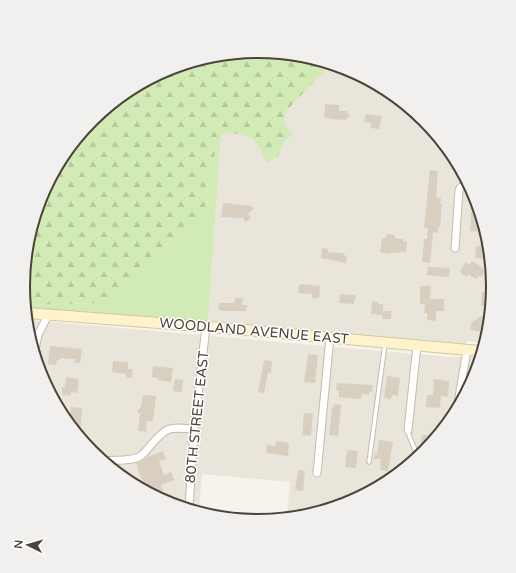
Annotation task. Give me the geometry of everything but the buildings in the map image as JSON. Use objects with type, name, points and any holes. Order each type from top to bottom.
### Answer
[{"type":"street","points":[[455,248],[459,190],[463,187]]},
{"type":"street","name":"WOODLAND AVENUE EAST","points":[[32,313],[330,337],[477,351]]},
{"type":"street","points":[[37,341],[38,335],[48,315]]},
{"type":"street","name":"80TH STREET EAST","points":[[188,503],[194,429],[206,327]]},
{"type":"street","points":[[317,473],[330,337]]},
{"type":"street","points":[[408,430],[418,345]]},
{"type":"street","points":[[460,391],[467,350]]},
{"type":"street","points":[[111,461],[129,460],[139,457],[162,433],[170,428],[194,429]]},
{"type":"lane","points":[[369,462],[385,342]]},
{"type":"lane","points":[[408,430],[409,437],[416,451]]},
{"type":"shaded area","points":[[258,58],[288,60],[317,66],[345,76],[372,89],[408,115],[429,136],[448,160],[469,199],[474,213],[482,242],[486,272],[486,301],[479,343],[468,341],[464,345],[208,322],[221,136],[227,132],[230,60]]},
{"type":"shaded area","points":[[33,320],[450,357],[475,357],[469,374],[455,401],[448,413],[429,437],[397,467],[385,476],[359,491],[317,507],[287,513],[290,482],[202,474],[199,507],[157,491],[131,476],[108,458],[87,437],[68,413],[47,374],[38,346]]},
{"type":"green space","points":[[258,58],[288,60],[326,69],[286,111],[284,121],[288,129],[293,134],[284,142],[278,156],[266,163],[259,148],[253,140],[243,135],[227,132],[219,138],[214,157],[205,175],[208,199],[201,218],[176,233],[139,276],[115,294],[97,303],[31,305],[30,272],[34,242],[47,199],[68,160],[97,125],[131,97],[171,76],[199,66],[228,60],[249,59],[258,60]]},
{"type":"green space","points":[[221,136],[208,322],[31,309],[31,305],[97,303],[163,249],[176,233],[201,217],[208,199],[205,175],[214,157],[219,138]]}]
